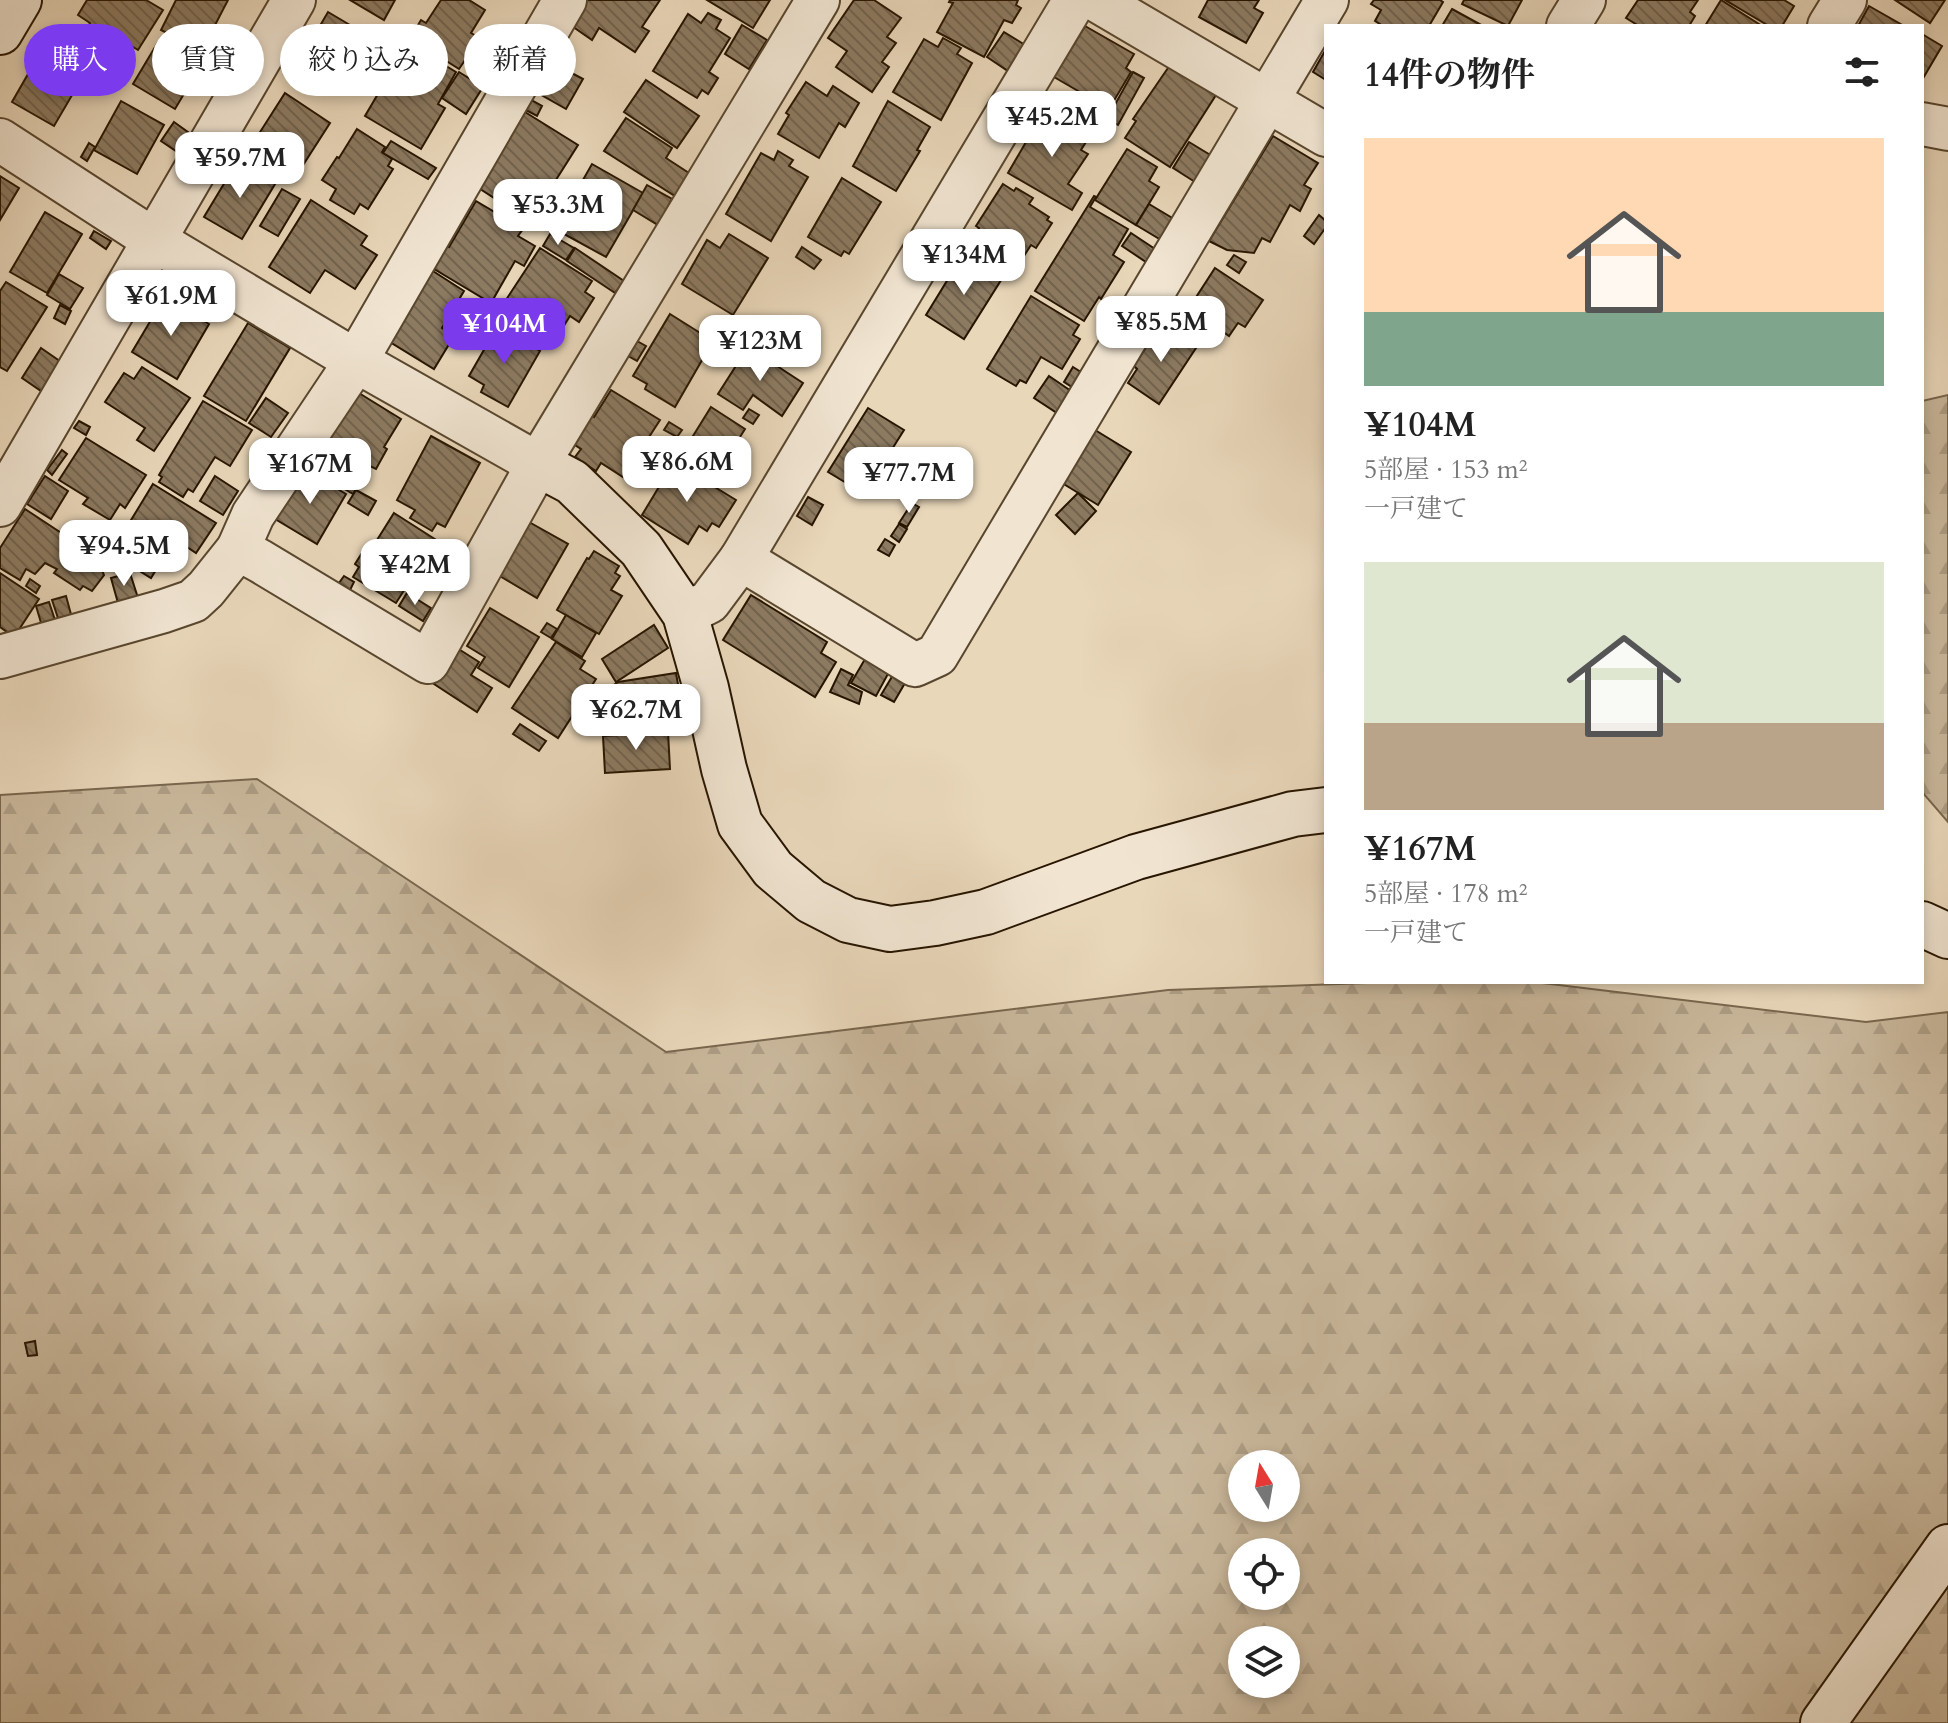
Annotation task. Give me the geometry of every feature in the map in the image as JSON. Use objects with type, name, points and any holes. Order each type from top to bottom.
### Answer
[{"type":"street","points":[[0,32],[19,0]]},
{"type":"street","points":[[0,505],[294,0]]},
{"type":"street","points":[[0,657],[164,611],[193,601],[206,589],[238,549],[253,515],[356,361],[565,0]]},
{"type":"street","points":[[238,549],[428,662],[538,464],[818,0]]},
{"type":"street","points":[[685,614],[709,602],[741,559],[1075,0]]},
{"type":"street","points":[[1096,0],[1324,134]]},
{"type":"street","points":[[741,559],[915,665],[937,655],[1327,0]]},
{"type":"street","points":[[1569,24],[1584,0]]},
{"type":"street","points":[[1830,24],[1845,0]]},
{"type":"street","points":[[1924,124],[1948,129]]},
{"type":"street","points":[[0,140],[154,240],[356,361],[572,482],[641,549],[685,614],[740,824],[773,869],[811,901],[848,920],[890,929],[986,912],[1136,857],[1293,814],[1324,810]]},
{"type":"street","points":[[1924,925],[1948,936]]},
{"type":"street","points":[[1823,1723],[1948,1547]]},
{"type":"green space","points":[[1948,395],[1948,822],[1924,794],[1924,401]]},
{"type":"green space","points":[[257,779],[666,1052],[1168,990],[1338,984],[1551,984],[1866,1022],[1948,1012],[1948,1723],[0,1723],[0,795]]},
{"type":"building","points":[[87,0],[146,0],[163,10],[138,50],[136,24],[90,24],[78,15]]},
{"type":"building","points":[[176,0],[228,0],[216,24],[164,24]]},
{"type":"building","points":[[350,0],[395,0],[384,20]]},
{"type":"building","points":[[441,0],[469,0],[485,10],[476,24],[464,24],[464,62],[459,69],[448,62],[448,24],[419,24],[421,20],[426,23]]},
{"type":"building","points":[[584,0],[660,0],[642,27],[649,31],[635,52],[599,28],[592,40],[576,29],[576,24],[569,24]]},
{"type":"building","points":[[707,0],[770,0],[753,28]]},
{"type":"building","points":[[854,0],[874,0],[901,18],[887,37],[896,43],[882,62],[889,67],[872,92],[836,67],[847,51],[828,38]]},
{"type":"building","points":[[950,0],[1018,0],[1016,5],[1021,8],[1012,23],[1004,20],[984,57],[937,32],[953,3]]},
{"type":"building","points":[[1208,0],[1259,0],[1254,8],[1263,13],[1246,43],[1199,17]]},
{"type":"building","points":[[1374,0],[1443,2],[1430,24],[1380,24],[1375,21],[1381,10],[1371,4]]},
{"type":"building","points":[[1464,0],[1522,0],[1509,24],[1462,4]]},
{"type":"building","points":[[1638,0],[1698,0],[1690,12],[1695,16],[1690,24],[1636,24],[1626,18]]},
{"type":"building","points":[[1721,0],[1759,24],[1706,24]]},
{"type":"building","points":[[1725,0],[1784,0],[1794,6],[1783,24],[1766,24]]},
{"type":"building","points":[[1895,0],[1945,0],[1930,23]]},
{"type":"building","points":[[1869,6],[1900,24],[1859,24]]},
{"type":"building","points":[[1452,9],[1479,24],[1443,24]]},
{"type":"building","points":[[328,12],[348,24],[321,24]]},
{"type":"building","points":[[708,13],[721,20],[716,29],[730,38],[709,72],[718,78],[708,94],[702,90],[697,98],[653,71],[688,14],[701,23]]},
{"type":"building","points":[[742,25],[767,40],[749,69],[725,54]]},
{"type":"building","points":[[1085,26],[1134,54],[1126,68],[1131,72],[1109,109],[1054,77]]},
{"type":"building","points":[[1004,32],[1025,45],[1008,71],[987,57]]},
{"type":"building","points":[[1924,35],[1942,46],[1924,77]]},
{"type":"building","points":[[943,38],[961,48],[957,54],[972,63],[941,120],[893,92],[924,39],[938,47]]},
{"type":"building","points":[[152,52],[152,95],[136,86],[136,79]]},
{"type":"building","points":[[1324,53],[1324,79],[1313,72]]},
{"type":"building","points":[[1170,65],[1216,95],[1170,167],[1125,138],[1136,121],[1133,119]]},
{"type":"building","points":[[448,67],[456,72],[448,86]]},
{"type":"building","points":[[459,72],[464,75],[464,96],[477,96],[466,114],[442,98],[448,96],[448,89]]},
{"type":"building","points":[[1133,72],[1144,78],[1118,125],[1107,119]]},
{"type":"building","points":[[576,75],[583,79],[576,91]]},
{"type":"building","points":[[646,80],[699,116],[677,148],[624,112]]},
{"type":"building","points":[[24,81],[24,96],[72,96],[54,126],[12,102]]},
{"type":"building","points":[[806,82],[827,96],[833,86],[859,103],[845,127],[839,123],[819,158],[778,134],[789,115],[786,113]]},
{"type":"building","points":[[153,96],[183,96],[175,109]]},
{"type":"building","points":[[283,96],[290,96],[330,123],[296,176],[290,172],[285,179],[246,154]]},
{"type":"building","points":[[377,96],[442,96],[438,104],[445,108],[421,149],[365,116]]},
{"type":"building","points":[[543,96],[573,96],[566,109]]},
{"type":"building","points":[[526,97],[542,106],[537,116],[520,107]]},
{"type":"building","points":[[121,101],[164,125],[137,174],[94,150]]},
{"type":"building","points":[[888,101],[930,127],[917,150],[920,151],[896,191],[853,166]]},
{"type":"building","points":[[1044,111],[1057,118],[1060,112],[1071,119],[1068,124],[1089,137],[1081,150],[1088,154],[1068,184],[1082,193],[1072,210],[1008,173]]},
{"type":"building","points":[[525,112],[578,145],[547,194],[544,192],[534,207],[512,193],[505,205],[474,185]]},
{"type":"building","points":[[626,118],[672,148],[666,158],[689,173],[675,196],[604,151]]},
{"type":"building","points":[[174,122],[199,140],[186,158],[161,141]]},
{"type":"building","points":[[357,129],[385,147],[382,152],[392,159],[388,166],[393,169],[368,209],[360,204],[354,214],[330,200],[336,189],[322,180]]},
{"type":"building","points":[[1273,136],[1318,163],[1304,185],[1311,189],[1300,211],[1290,205],[1270,242],[1262,238],[1254,253],[1227,250],[1209,241]]},
{"type":"building","points":[[391,141],[436,168],[428,179],[383,153]]},
{"type":"building","points":[[1189,142],[1212,156],[1195,182],[1173,168]]},
{"type":"building","points":[[89,143],[95,147],[87,161],[81,157]]},
{"type":"building","points":[[1127,149],[1157,167],[1149,181],[1159,187],[1136,225],[1095,200]]},
{"type":"building","points":[[778,151],[793,160],[789,166],[808,177],[771,241],[726,214],[761,153],[774,160]]},
{"type":"building","points":[[237,162],[275,184],[242,239],[204,217]]},
{"type":"building","points":[[592,164],[643,193],[606,257],[555,229]]},
{"type":"building","points":[[0,176],[19,188],[0,220]]},
{"type":"building","points":[[842,178],[881,202],[849,254],[844,251],[841,256],[808,237]]},
{"type":"building","points":[[1003,184],[1033,198],[1029,204],[1049,217],[1047,220],[1052,223],[1036,248],[1031,245],[1009,279],[965,251],[979,228],[976,226]]},
{"type":"building","points":[[647,185],[672,199],[658,225],[633,210]]},
{"type":"building","points":[[282,189],[300,199],[278,236],[260,226]]},
{"type":"building","points":[[1094,196],[1090,207],[1128,229],[1113,255],[1124,262],[1084,321],[1035,291]]},
{"type":"building","points":[[545,199],[562,209],[550,229],[532,219]]},
{"type":"building","points":[[311,200],[367,236],[361,245],[377,255],[355,289],[325,270],[310,293],[269,267]]},
{"type":"building","points":[[476,201],[523,229],[518,236],[535,246],[524,266],[515,261],[491,303],[424,263],[438,240],[449,247]]},
{"type":"building","points":[[1149,204],[1174,219],[1161,240],[1136,225]]},
{"type":"building","points":[[45,212],[82,234],[47,293],[10,272]]},
{"type":"building","points":[[1319,215],[1324,219],[1324,230],[1314,244],[1304,236]]},
{"type":"building","points":[[94,231],[111,241],[106,249],[90,238]]},
{"type":"building","points":[[1131,233],[1155,249],[1146,262],[1122,246]]},
{"type":"building","points":[[550,234],[574,248],[566,260],[543,246]]},
{"type":"building","points":[[729,234],[768,258],[733,315],[682,284],[707,240],[720,248]]},
{"type":"building","points":[[802,247],[821,260],[814,269],[796,257]]},
{"type":"building","points":[[540,248],[592,281],[585,292],[594,298],[579,322],[570,316],[553,343],[500,309]]},
{"type":"building","points":[[575,248],[624,281],[615,293],[567,261]]},
{"type":"building","points":[[1234,255],[1246,262],[1239,273],[1227,265]]},
{"type":"building","points":[[961,258],[971,265],[975,260],[1003,277],[964,339],[926,315]]},
{"type":"building","points":[[422,264],[464,291],[442,328],[454,336],[434,369],[390,342]]},
{"type":"building","points":[[1215,268],[1263,300],[1245,327],[1238,323],[1229,336],[1218,328],[1210,341],[1180,322]]},
{"type":"building","points":[[59,274],[83,288],[70,309],[47,295]]},
{"type":"building","points":[[6,282],[47,307],[7,371],[0,367],[0,291]]},
{"type":"building","points":[[1031,296],[1079,325],[1073,335],[1080,339],[1062,369],[1041,357],[1026,383],[1020,380],[1016,386],[987,369]]},
{"type":"building","points":[[164,298],[209,324],[177,379],[132,352]]},
{"type":"building","points":[[60,305],[71,311],[65,324],[54,318]]},
{"type":"building","points":[[670,314],[713,341],[675,407],[645,389],[647,384],[633,376]]},
{"type":"building","points":[[248,323],[290,348],[246,421],[204,396]]},
{"type":"building","points":[[1160,325],[1196,348],[1159,404],[1128,383],[1137,369],[1134,366]]},
{"type":"building","points":[[497,327],[540,351],[508,407],[481,392],[484,385],[469,376]]},
{"type":"building","points":[[637,341],[646,346],[637,361],[628,356]]},
{"type":"building","points":[[748,347],[803,383],[782,416],[753,395],[743,410],[718,394]]},
{"type":"building","points":[[41,348],[64,364],[44,393],[22,378]]},
{"type":"building","points":[[142,367],[190,398],[154,451],[137,440],[145,428],[105,402],[124,373],[134,379]]},
{"type":"building","points":[[1073,367],[1081,372],[1072,387],[1064,382]]},
{"type":"building","points":[[1049,376],[1071,391],[1057,413],[1034,398]]},
{"type":"building","points":[[354,390],[401,419],[384,447],[387,449],[376,469],[370,466],[353,494],[336,484],[340,478],[311,460]]},
{"type":"building","points":[[611,390],[660,420],[623,477],[601,463],[596,471],[575,457],[581,449],[573,444]]},
{"type":"building","points":[[266,398],[288,413],[271,437],[249,423]]},
{"type":"building","points":[[203,401],[252,430],[230,466],[215,457],[193,492],[188,489],[183,497],[159,482],[162,477],[159,475]]},
{"type":"building","points":[[711,407],[745,429],[714,478],[680,457]]},
{"type":"building","points":[[868,408],[904,430],[877,473],[872,469],[858,490],[828,472]]},
{"type":"building","points":[[749,409],[759,415],[753,424],[743,418]]},
{"type":"building","points":[[79,421],[90,427],[86,435],[74,428]]},
{"type":"building","points":[[669,422],[682,430],[677,437],[664,430]]},
{"type":"building","points":[[1095,430],[1131,452],[1098,505],[1062,483]]},
{"type":"building","points":[[431,436],[480,463],[445,527],[437,523],[432,531],[410,518],[415,510],[397,500]]},
{"type":"building","points":[[86,438],[146,475],[125,508],[120,504],[110,520],[83,504],[88,498],[59,480]]},
{"type":"building","points":[[62,450],[67,454],[52,475],[47,470]]},
{"type":"building","points":[[674,462],[736,500],[719,527],[712,523],[707,531],[699,526],[688,544],[642,515]]},
{"type":"building","points":[[304,469],[346,494],[317,544],[275,519]]},
{"type":"building","points":[[45,476],[68,491],[51,519],[27,504]]},
{"type":"building","points":[[215,476],[238,491],[223,515],[200,501]]},
{"type":"building","points":[[153,484],[216,523],[196,553],[184,545],[180,553],[170,547],[151,578],[117,557],[120,552],[114,548]]},
{"type":"building","points":[[356,490],[376,501],[368,515],[348,503]]},
{"type":"building","points":[[1078,493],[1096,511],[1075,534],[1056,515]]},
{"type":"building","points":[[808,497],[823,505],[812,525],[797,516]]},
{"type":"building","points":[[912,503],[919,507],[907,527],[899,523]]},
{"type":"building","points":[[25,509],[96,556],[104,575],[92,591],[83,586],[80,590],[54,573],[57,569],[45,563],[35,574],[26,569],[20,580],[0,568],[0,548]]},
{"type":"building","points":[[394,513],[441,543],[433,557],[427,554],[396,603],[353,577],[359,567],[355,564],[367,545],[372,548]]},
{"type":"building","points":[[529,522],[568,544],[537,598],[498,575]]},
{"type":"building","points":[[899,524],[907,529],[899,542],[891,536]]},
{"type":"building","points":[[885,539],[895,545],[889,556],[878,550]]},
{"type":"building","points":[[594,551],[619,566],[615,573],[620,576],[611,590],[622,596],[599,634],[557,610]]},
{"type":"building","points":[[0,573],[39,599],[14,637],[0,627]]},
{"type":"building","points":[[130,573],[138,598],[118,603],[111,578]]},
{"type":"building","points":[[344,576],[354,582],[350,590],[339,583]]},
{"type":"building","points":[[30,579],[40,586],[36,593],[26,586]]},
{"type":"building","points":[[407,593],[431,608],[423,621],[399,606]]},
{"type":"building","points":[[751,595],[827,642],[821,653],[836,662],[815,697],[723,640]]},
{"type":"building","points":[[66,596],[72,618],[59,621],[52,600]]},
{"type":"building","points":[[49,602],[56,623],[42,626],[36,606]]},
{"type":"building","points":[[490,608],[539,637],[509,687],[478,668],[485,657],[467,646]]},
{"type":"building","points":[[566,615],[596,633],[582,657],[552,639]]},
{"type":"building","points":[[547,623],[557,629],[551,638],[541,632]]},
{"type":"building","points":[[654,625],[668,648],[616,682],[602,659]]},
{"type":"building","points":[[556,642],[585,661],[580,669],[596,679],[558,738],[512,708]]},
{"type":"building","points":[[457,648],[479,662],[471,675],[492,688],[477,712],[434,684]]},
{"type":"building","points":[[865,659],[889,672],[876,696],[851,683]]},
{"type":"building","points":[[841,669],[853,675],[848,685],[862,692],[859,704],[830,692]]},
{"type":"building","points":[[676,673],[685,724],[619,727],[619,717],[603,722],[604,692],[618,682]]},
{"type":"building","points":[[893,675],[905,683],[894,702],[881,695]]},
{"type":"building","points":[[520,724],[546,741],[539,751],[513,734]]},
{"type":"building","points":[[668,732],[670,769],[605,773],[603,736]]},
{"type":"building","points":[[35,1341],[37,1355],[28,1356],[25,1343]]}]
